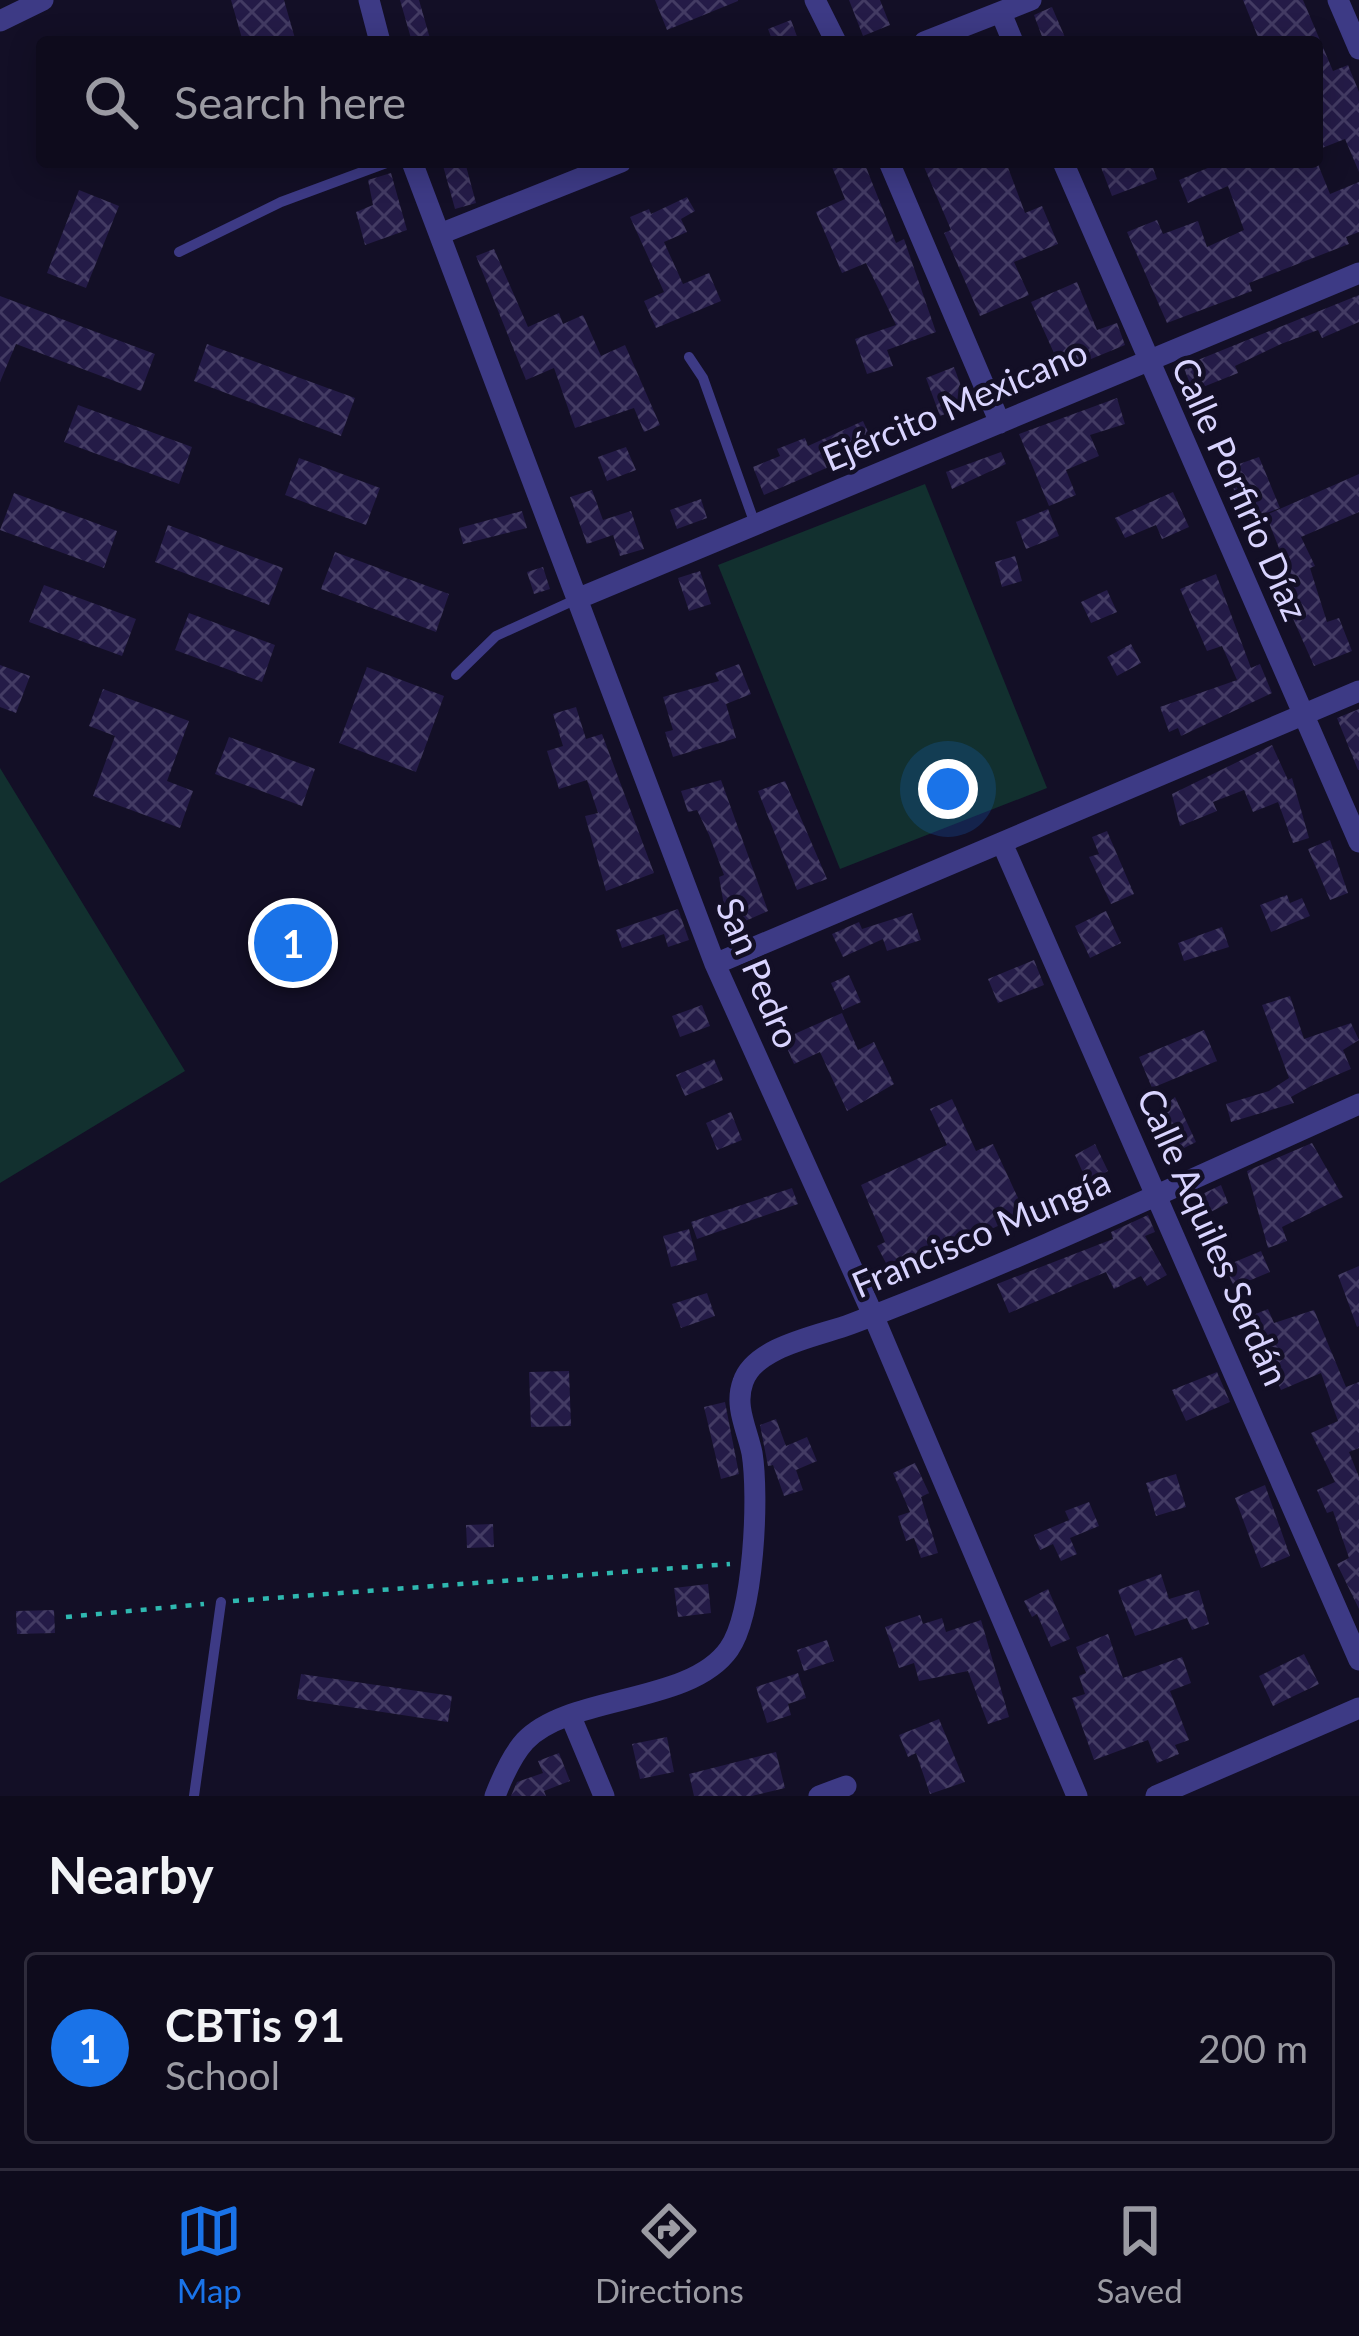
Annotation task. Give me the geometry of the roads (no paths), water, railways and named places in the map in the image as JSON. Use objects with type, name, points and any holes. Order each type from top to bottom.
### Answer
[{"type":"street","points":[[0,21],[43,0]]},
{"type":"street","points":[[369,0],[378,36]]},
{"type":"street","points":[[815,0],[833,36]]},
{"type":"street","points":[[940,36],[1031,0]]},
{"type":"street","points":[[1338,0],[1359,49]]},
{"type":"street","points":[[1001,13],[1011,36]]},
{"type":"street","name":"San Pedro","points":[[414,168],[715,964],[874,1315],[1077,1796]]},
{"type":"street","points":[[440,234],[606,168]]},
{"type":"street","points":[[892,168],[1000,423]]},
{"type":"street","name":"Calle Porfirio Díaz","points":[[1065,168],[1359,842]]},
{"type":"street","name":"Ejército Mexicano","points":[[578,599],[1359,273]]},
{"type":"street","points":[[715,964],[1359,691]]},
{"type":"street","name":"Calle Aquiles Serdán","points":[[1002,843],[1359,1660]]},
{"type":"street","name":"Francisco Mungía","points":[[571,1717],[708,1671],[731,1647],[748,1589],[752,1455],[740,1410],[743,1382],[758,1359],[874,1315],[1359,1104]]},
{"type":"street","points":[[1156,1796],[1359,1708]]},
{"type":"street","points":[[495,1796],[527,1738],[571,1717],[604,1796]]},
{"type":"street","points":[[819,1796],[846,1786]]},
{"type":"lane","points":[[179,252],[281,202],[373,168]]},
{"type":"lane","points":[[689,357],[703,378],[756,527]]},
{"type":"lane","points":[[456,675],[496,637],[578,599]]},
{"type":"lane","points":[[194,1796],[221,1602]]},
{"type":"place","name":"CBTis 91","points":[[293,943]]}]
